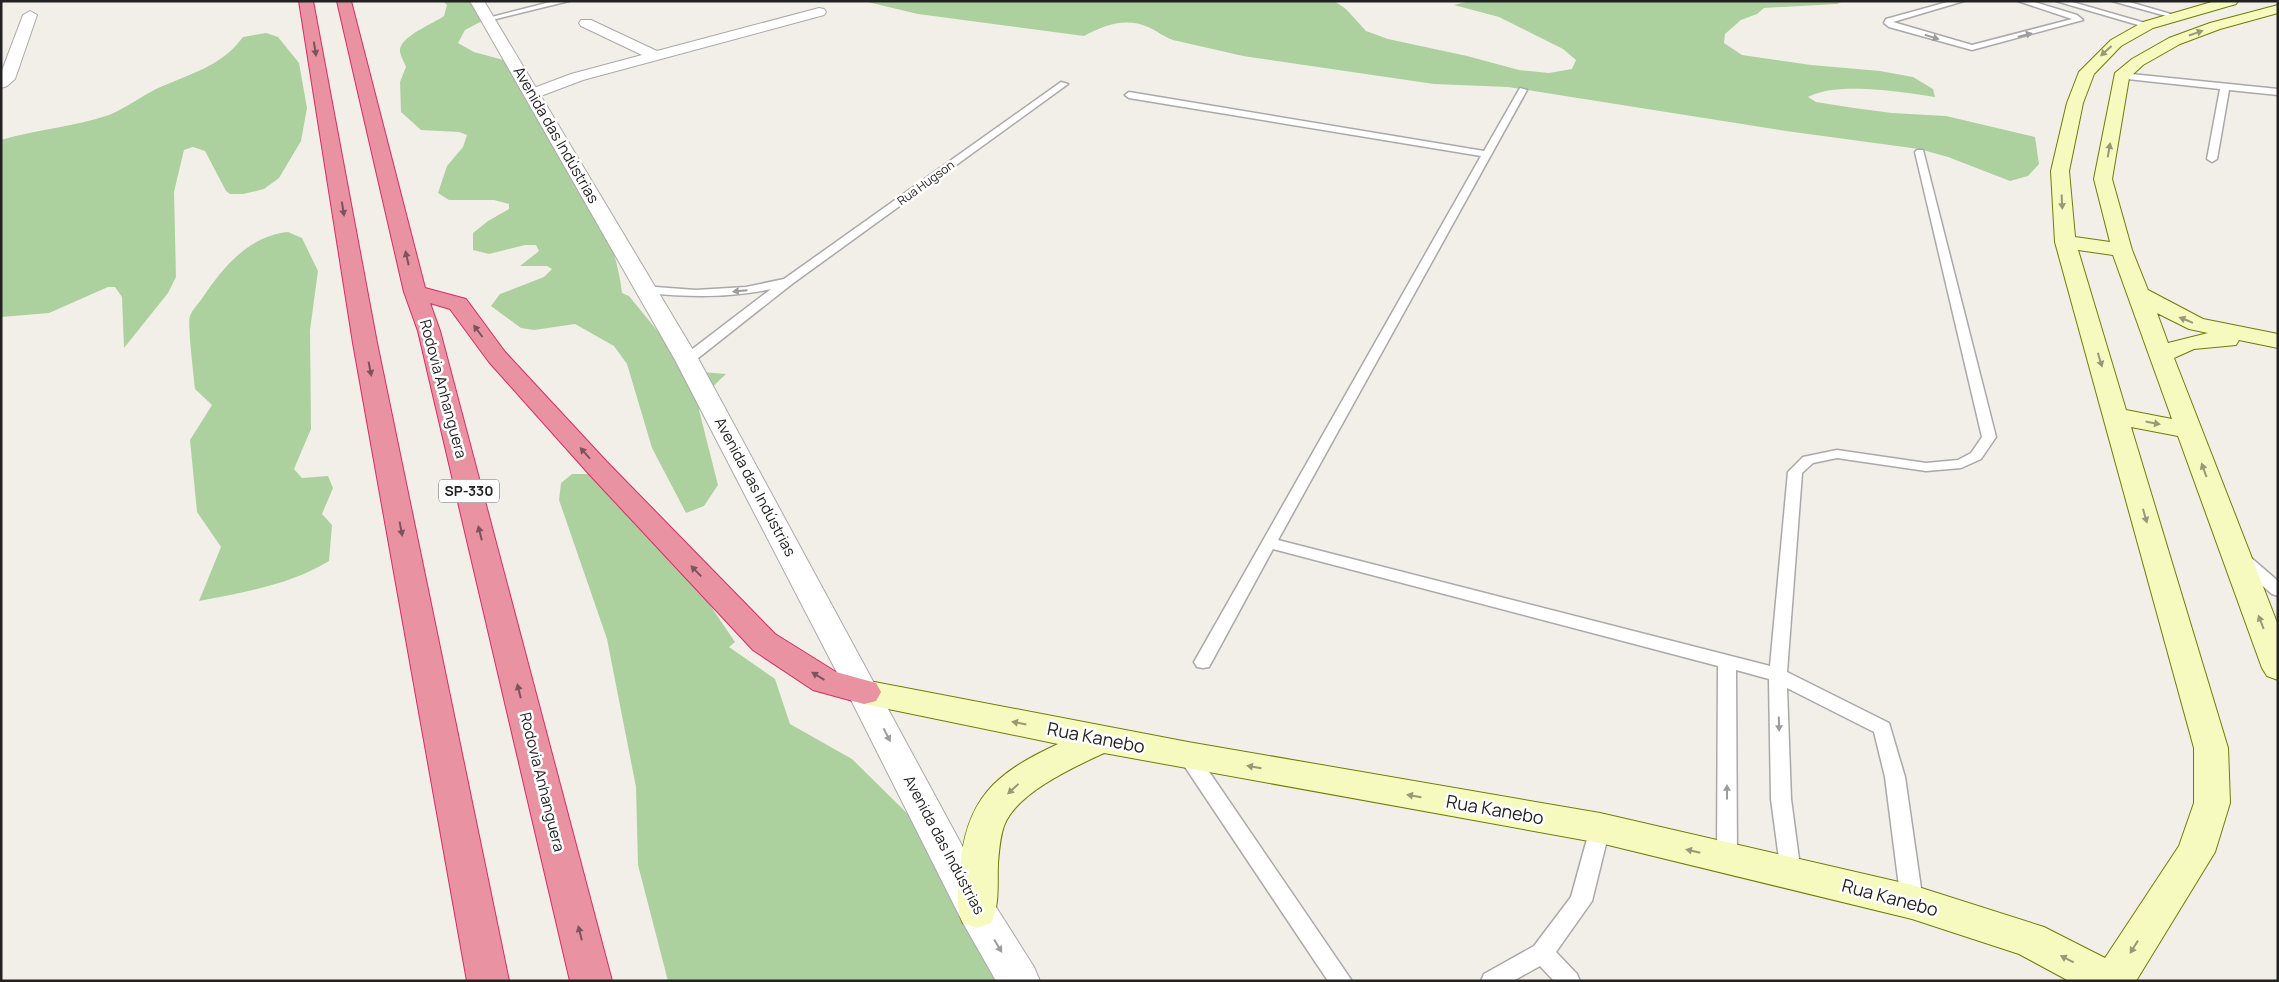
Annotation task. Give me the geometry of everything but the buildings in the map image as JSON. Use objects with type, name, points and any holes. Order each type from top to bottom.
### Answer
[{"type":"highway","points":[[306,1],[340,185],[365,343],[488,981]]},
{"type":"highway","name":"Rodovia Anhanguera","points":[[344,1],[415,292],[429,331],[591,981]]},
{"type":"highway","points":[[415,292],[458,304],[497,357],[598,468],[764,642],[825,680],[864,692]]},
{"type":"main road","points":[[2112,981],[2196,852],[2212,803],[2211,748],[2065,242],[2060,171],[2075,103],[2087,72],[2116,42],[2148,25],[2231,1]]},
{"type":"main road","points":[[2278,9],[2193,33],[2152,52],[2132,65],[2121,76],[2104,179],[2122,250],[2278,668]]},
{"type":"main road","points":[[2065,242],[2122,250]]},
{"type":"main road","points":[[2139,294],[2173,314],[2197,324],[2272,340]]},
{"type":"main road","points":[[2161,354],[2179,345],[2196,342],[2272,340]]},
{"type":"main road","points":[[2116,416],[2189,430]]},
{"type":"main road","name":"Rua Kanebo","points":[[864,692],[1101,740],[1600,828],[1912,902],[2030,940],[2112,981]]},
{"type":"main road","points":[[978,911],[979,856],[989,817],[1012,788],[1052,762],[1101,740]]},
{"type":"street","name":"Avenida das Indústrias","points":[[482,10],[687,360],[978,911],[1019,981]]},
{"type":"street","points":[[532,94],[577,77],[819,12]]},
{"type":"street","points":[[1,83],[7,79],[30,15]]},
{"type":"street","points":[[586,24],[656,56]]},
{"type":"lane","points":[[482,10],[565,1]]},
{"type":"lane","points":[[1960,1],[1888,23],[1972,48],[2079,20],[2022,1]]},
{"type":"lane","points":[[2060,1],[2148,25]]},
{"type":"lane","points":[[2116,1],[2177,17]]},
{"type":"lane","points":[[2121,76],[2278,92]]},
{"type":"lane","name":"Rua Hugson","points":[[687,360],[788,282],[1064,84]]},
{"type":"lane","points":[[2212,159],[2225,87]]},
{"type":"lane","points":[[1202,662],[1522,90]]},
{"type":"lane","points":[[1129,95],[1487,154]]},
{"type":"lane","points":[[1791,874],[1781,799],[1778,675],[1795,472],[1808,460],[1837,454],[1926,467],[1961,464],[1976,456],[1989,437],[1920,152]]},
{"type":"lane","name":"Rua Hugson","points":[[646,289],[696,294],[736,292],[788,282]]},
{"type":"lane","points":[[1270,543],[1778,675],[1882,728],[1895,777],[1912,902]]},
{"type":"lane","points":[[2234,553],[2278,590]]},
{"type":"lane","points":[[1727,662],[1727,859]]},
{"type":"lane","points":[[1188,756],[1341,981]]},
{"type":"lane","points":[[1492,981],[1542,953],[1581,901],[1600,828]]},
{"type":"lane","points":[[1542,953],[1570,981]]},
{"type":"green space","points":[[443,1],[482,1],[484,20],[465,30],[458,43],[474,52],[507,61],[543,115],[578,171],[606,230],[616,261],[622,293],[629,296],[690,371],[726,374],[704,395],[699,410],[718,485],[704,506],[686,513],[652,448],[627,364],[614,346],[575,324],[534,330],[521,328],[491,306],[500,294],[544,277],[552,269],[547,266],[520,266],[539,251],[536,245],[525,245],[489,254],[473,250],[473,233],[488,221],[509,209],[509,204],[494,200],[449,200],[438,193],[447,166],[463,147],[467,135],[459,132],[421,130],[401,112],[400,82],[406,67],[400,54],[401,46],[404,41],[417,31],[444,16],[447,5]]},
{"type":"green space","points":[[863,1],[1334,1],[1346,9],[1366,31],[1388,39],[1467,56],[1519,70],[1549,73],[1572,69],[1576,60],[1563,49],[1499,17],[1454,5],[1470,1],[1844,1],[1837,4],[1764,8],[1757,14],[1741,20],[1725,34],[1724,43],[1742,55],[1811,65],[1880,71],[1913,77],[1933,89],[1935,97],[1870,89],[1852,89],[1820,92],[1808,97],[1816,102],[1854,108],[1892,113],[1946,116],[2035,137],[2039,164],[2028,176],[2010,181],[1948,157],[1919,149],[1786,131],[1508,87],[1434,84],[1243,56],[1173,40],[1140,24],[1115,24],[1084,36],[918,14]]},
{"type":"green space","points":[[266,33],[278,37],[299,63],[307,108],[301,141],[279,178],[264,189],[243,194],[230,194],[226,191],[205,151],[193,147],[184,150],[174,192],[176,277],[168,293],[124,348],[122,297],[115,287],[108,287],[49,313],[1,317],[1,140],[109,115],[156,89],[215,63],[225,56],[243,37]]},
{"type":"green space","points":[[288,232],[302,238],[318,271],[310,330],[311,429],[294,469],[302,478],[328,476],[333,488],[322,514],[332,525],[329,561],[283,582],[199,601],[221,547],[197,512],[190,440],[212,405],[195,389],[190,339],[190,316],[220,274],[239,254],[261,239]]},
{"type":"green space","points":[[572,474],[597,474],[637,497],[735,642],[729,647],[775,679],[790,724],[852,759],[921,827],[999,981],[668,981],[638,865],[636,787],[607,639],[559,500],[561,483]]}]
